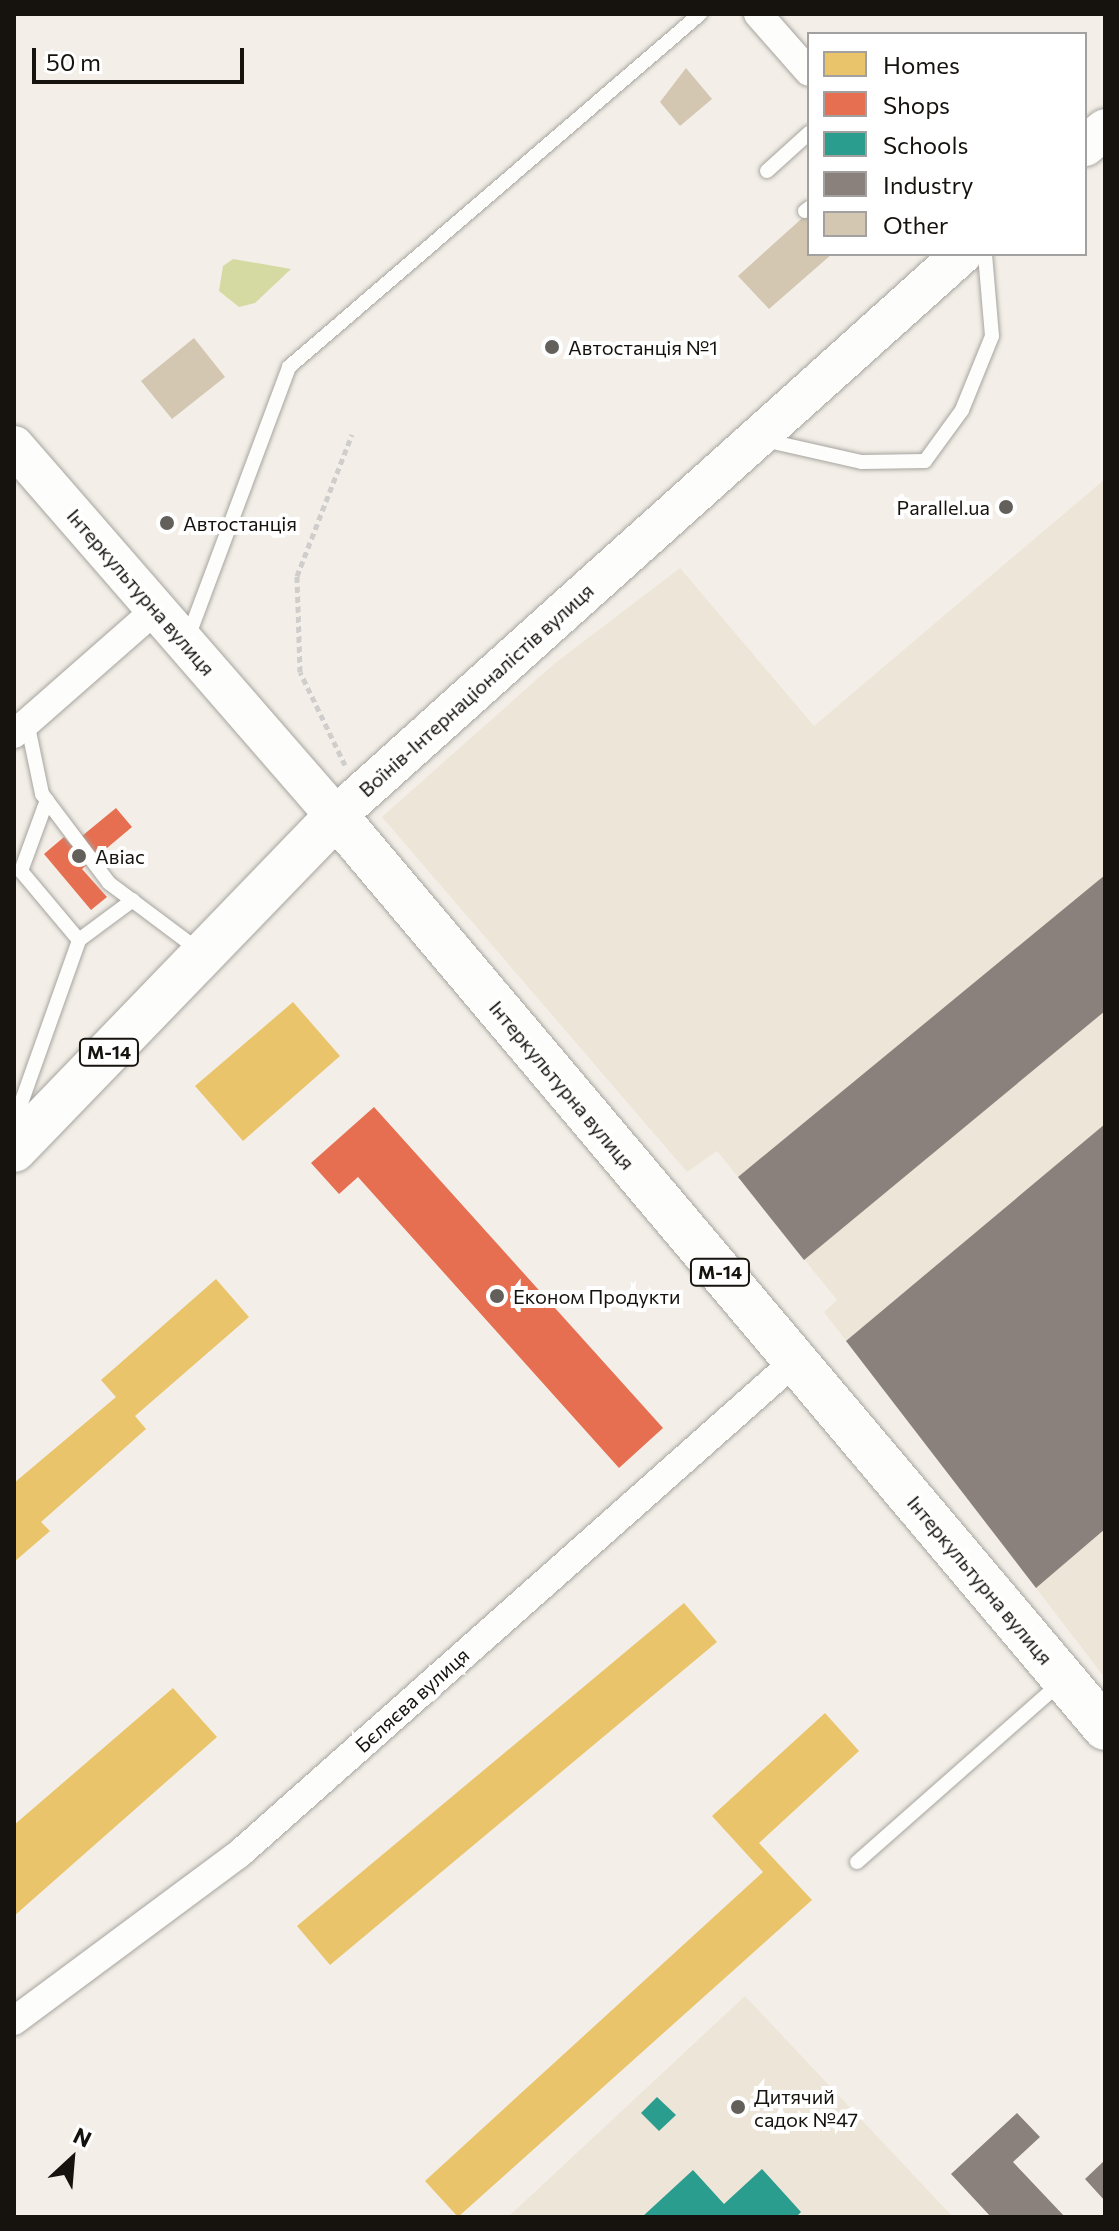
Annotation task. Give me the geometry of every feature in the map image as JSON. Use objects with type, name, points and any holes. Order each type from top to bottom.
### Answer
[{"type":"highway","name":"Воїнів-Інтернаціоналістів вулиця","points":[[14,1150],[348,805]]},
{"type":"highway","name":"Інтеркультурна вулиця","points":[[348,805],[795,1361],[1105,1728]]},
{"type":"main road","points":[[1087,144],[1105,129]]},
{"type":"main road","name":"Воїнів-Інтернаціоналістів вулиця","points":[[348,805],[960,256]]},
{"type":"main road","name":"Інтеркультурна вулиця","points":[[14,446],[185,644],[348,805]]},
{"type":"street","points":[[758,14],[807,70]]},
{"type":"street","points":[[20,728],[155,610]]},
{"type":"street","name":"Бєляєва вулиця","points":[[14,2021],[239,1854],[795,1361]]},
{"type":"lane","points":[[185,644],[289,367],[700,14]]},
{"type":"lane","points":[[767,171],[807,135]]},
{"type":"lane","points":[[756,439],[862,462],[925,461],[962,410],[992,336],[985,256]]},
{"type":"lane","points":[[20,728],[47,800],[109,883],[204,953]]},
{"type":"lane","points":[[47,800],[21,871],[79,940]]},
{"type":"lane","points":[[14,1123],[79,940],[133,900]]},
{"type":"lane","points":[[857,1862],[1064,1680]]},
{"type":"path","points":[[348,805],[300,672],[297,576],[352,434]]},
{"type":"shaded area","points":[[1105,479],[1105,1678],[824,1312],[837,1300],[717,1151],[687,1172],[382,817],[554,664],[680,568],[814,726]]},
{"type":"shaded area","name":"Дитячий садок №47","points":[[745,1996],[953,2217],[508,2217]]},
{"type":"green space","points":[[233,259],[291,269],[255,303],[239,307],[219,291],[223,266]]},
{"type":"building: Homes","points":[[293,1002],[340,1056],[243,1141],[195,1086]]},
{"type":"building: Homes","points":[[216,1279],[249,1317],[135,1416],[146,1429],[41,1522],[50,1531],[14,1562],[14,1483],[116,1397],[101,1380]]},
{"type":"building: Homes","points":[[684,1603],[717,1642],[330,1965],[297,1926]]},
{"type":"building: Homes","points":[[173,1688],[217,1737],[14,1916],[14,1825]]},
{"type":"building: Homes","points":[[825,1713],[859,1751],[759,1843],[812,1900],[458,2217],[425,2181],[763,1872],[712,1816]]},
{"type":"building: Shops","points":[[116,808],[132,827],[82,869],[107,897],[91,910],[44,854],[64,837],[71,845]]},
{"type":"building: Shops","points":[[374,1107],[663,1428],[619,1468],[358,1177],[339,1194],[311,1163]]},
{"type":"building: Schools","points":[[657,2097],[676,2115],[659,2131],[641,2113]]},
{"type":"building: Schools","points":[[762,2169],[801,2212],[796,2217],[642,2217],[693,2170],[724,2204]]},
{"type":"building: Industry","points":[[1105,875],[1105,1011],[804,1260],[738,1177]]},
{"type":"building: Industry","points":[[1105,1124],[1105,1529],[1036,1588],[846,1341]]},
{"type":"building: Industry","points":[[1017,2113],[1040,2137],[1013,2162],[1065,2217],[991,2217],[951,2174]]},
{"type":"building: Industry","points":[[1105,2160],[1105,2201],[1085,2179]]},
{"type":"building: Other","points":[[686,68],[712,99],[680,126],[660,102]]},
{"type":"building: Other","points":[[807,214],[807,256],[830,256],[769,309],[738,276]]},
{"type":"building: Other","points":[[194,338],[225,377],[172,419],[141,381]]},
{"type":"place","name":"Автостанція №1","points":[[552,347]]},
{"type":"place","name":"Parallel.ua","points":[[1006,507]]},
{"type":"place","name":"Автостанція","points":[[167,523]]},
{"type":"place","name":"Авіас","points":[[79,856]]},
{"type":"place","name":"Економ Продукти","points":[[497,1296]]},
{"type":"place","name":"Дитячий садок №47","points":[[738,2107]]}]
